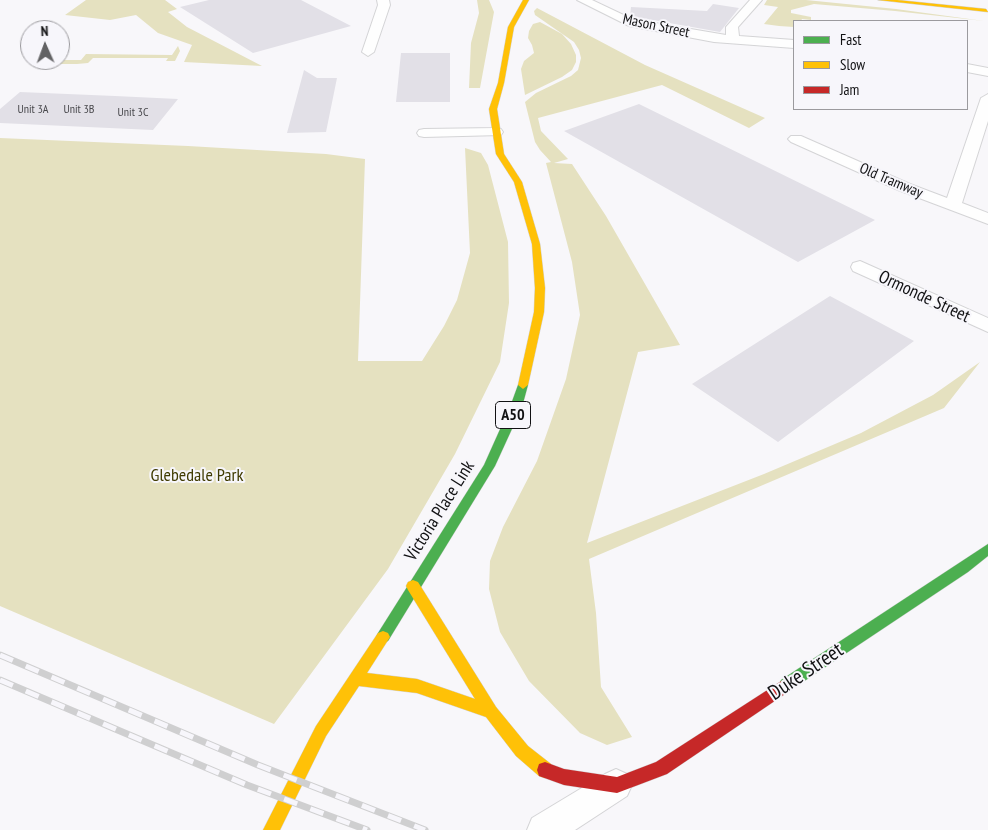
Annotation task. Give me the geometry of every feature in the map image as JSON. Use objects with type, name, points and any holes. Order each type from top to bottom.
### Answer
[{"type":"main road","name":"Victoria Place Link","points":[[271,830],[321,731],[357,679],[489,466],[516,407],[535,338],[540,288],[536,244],[518,182],[500,154],[493,109],[501,83],[511,28],[526,0]]},
{"type":"main road","points":[[881,0],[987,11]]},
{"type":"main road","points":[[933,0],[987,11]]},
{"type":"main road","name":"Victoria Place Link","points":[[508,12],[511,28]]},
{"type":"main road","points":[[501,83],[508,102]]},
{"type":"main road","name":"Victoria Place Link","points":[[518,182],[519,163]]},
{"type":"main road","name":"Duke Street","points":[[617,785],[661,768],[963,568],[988,549]]},
{"type":"main road","points":[[413,586],[492,712],[522,751],[544,770],[564,776],[617,785]]},
{"type":"main road","points":[[357,679],[417,686],[492,712]]},
{"type":"street","points":[[368,52],[384,4],[383,0]]},
{"type":"street","name":"Mason Street","points":[[583,0],[629,22],[733,40],[793,44]]},
{"type":"street","points":[[733,40],[732,27],[756,0]]},
{"type":"street","points":[[968,68],[988,72]]},
{"type":"street","points":[[954,206],[988,98]]},
{"type":"street","points":[[424,133],[496,132]]},
{"type":"street","name":"Old Tramway","points":[[796,139],[904,187],[988,219]]},
{"type":"street","name":"Ormonde Street","points":[[860,267],[988,326]]},
{"type":"street","name":"Duke Street","points":[[544,830],[617,785]]},
{"type":"green space","points":[[86,0],[165,0],[177,9],[168,12],[187,27],[262,66],[184,62],[192,45],[158,33],[136,15],[110,20],[65,15]]},
{"type":"green space","points":[[477,0],[489,0],[494,12],[480,88],[469,88],[471,43],[479,13]]},
{"type":"green space","points":[[767,0],[806,0],[896,9],[984,21],[814,4],[791,10],[791,13],[811,17],[811,20],[793,20],[793,27],[779,26],[764,24],[778,7],[764,5]]},
{"type":"green space","points":[[537,8],[645,65],[765,118],[749,128],[662,85],[538,118],[541,131],[568,159],[554,163],[572,164],[606,216],[680,345],[638,352],[587,543],[764,474],[861,433],[933,395],[980,362],[944,408],[589,559],[596,613],[601,687],[632,737],[607,745],[580,733],[529,681],[500,632],[489,589],[490,561],[503,527],[537,461],[566,379],[580,315],[572,262],[546,163],[551,162],[535,142],[525,102],[536,93],[571,76],[578,70],[581,58],[574,42],[535,15],[534,11]]},
{"type":"green space","points":[[540,22],[562,34],[571,44],[576,55],[576,62],[572,70],[562,77],[525,95],[521,69],[524,61],[534,53],[528,38],[529,31],[533,24]]},
{"type":"green space","points":[[178,46],[180,51],[175,61],[166,61],[168,58],[93,58],[88,63],[70,64],[70,60],[81,60],[86,54],[172,55]]},
{"type":"green space","name":"Glebedale Park","points":[[0,138],[188,146],[326,154],[365,159],[358,361],[422,361],[444,326],[457,300],[470,253],[465,148],[481,153],[488,165],[508,242],[509,303],[500,362],[455,454],[388,569],[274,724],[0,606]]},
{"type":"building","points":[[209,0],[301,0],[351,26],[253,53],[180,7]]},
{"type":"building","points":[[713,4],[739,8],[720,32],[630,16],[631,7],[707,11]]},
{"type":"building","points":[[401,53],[450,53],[450,102],[396,102]]},
{"type":"building","points":[[304,70],[317,78],[337,78],[326,132],[287,133]]},
{"type":"building","points":[[20,92],[178,99],[153,130],[0,123],[0,109]]},
{"type":"building","points":[[639,104],[875,220],[798,262],[564,131]]},
{"type":"building","points":[[830,296],[914,341],[778,442],[692,384]]},
{"type":"railway","points":[[0,655],[258,765],[425,830]]},
{"type":"railway","points":[[0,680],[247,785],[367,830]]},
{"type":"traffic: fast","points":[[383,637],[489,466],[516,407],[523,385]]},
{"type":"traffic: fast","points":[[786,685],[963,568],[988,549]]},
{"type":"traffic: slow","points":[[523,385],[539,312],[540,288],[536,244],[518,182],[500,154],[493,109],[501,83],[511,27],[526,0]]},
{"type":"traffic: slow","points":[[881,0],[986,11]]},
{"type":"traffic: slow","points":[[413,586],[491,712],[522,751],[545,770]]},
{"type":"traffic: slow","points":[[271,830],[321,731],[383,637]]},
{"type":"traffic: slow","points":[[357,679],[417,686],[491,712]]},
{"type":"traffic: jam","points":[[545,770],[564,777],[617,785],[661,768],[786,685]]}]
